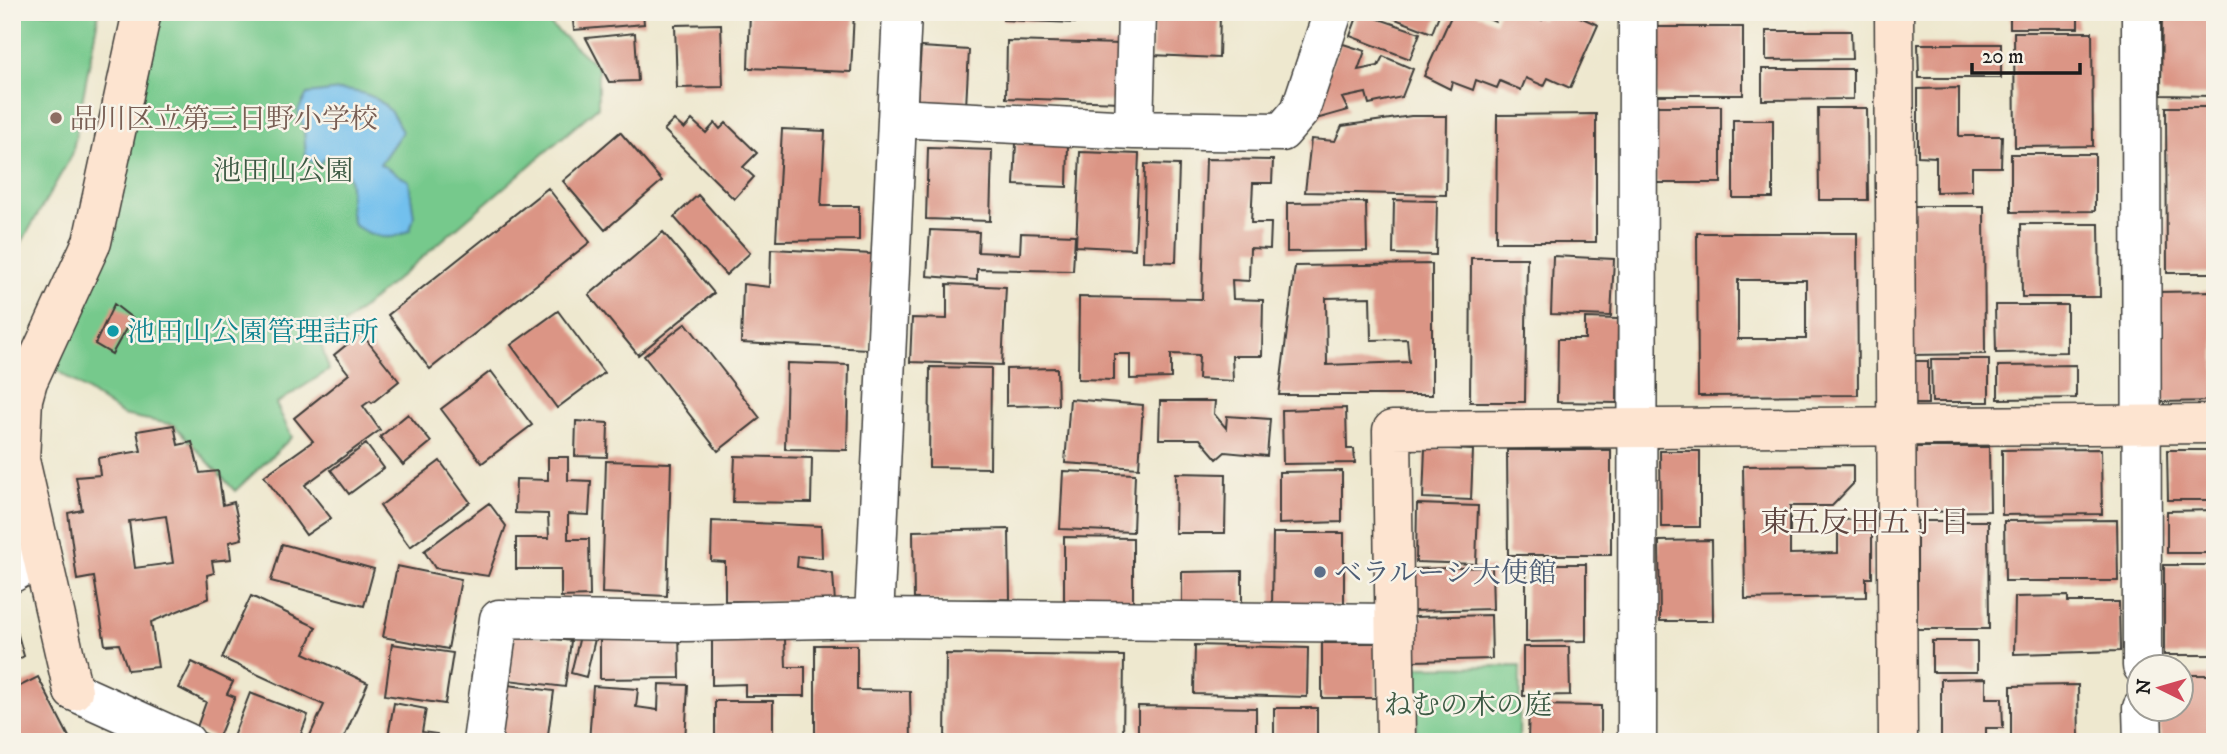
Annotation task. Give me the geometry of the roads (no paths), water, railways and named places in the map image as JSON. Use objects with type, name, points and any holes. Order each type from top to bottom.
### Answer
[{"type":"street","points":[[142,12],[92,242],[28,381],[23,399],[20,460],[27,565],[73,691],[186,742]]},
{"type":"street","points":[[874,618],[902,12]]},
{"type":"street","points":[[1134,130],[1138,12]]},
{"type":"street","points":[[897,118],[1134,130],[1282,132],[1300,111],[1333,12]]},
{"type":"street","points":[[1637,742],[1638,12]]},
{"type":"street","points":[[1894,12],[1898,742]]},
{"type":"street","points":[[2141,12],[2142,652]]},
{"type":"street","points":[[1396,742],[1392,429],[2215,424]]},
{"type":"street","points":[[482,742],[499,620],[686,622],[874,618],[1395,623]]},
{"type":"street","points":[[2142,722],[2143,742]]},
{"type":"water","points":[[340,90],[361,93],[378,100],[392,113],[402,132],[380,164],[409,181],[414,217],[410,230],[402,234],[381,237],[354,225],[346,171],[329,155],[318,165],[306,158],[304,129],[298,111],[307,94]]},
{"type":"place","name":"品川区立第三日野小学校","points":[[56,118]]},
{"type":"place","name":"池田山公園管理詰所","points":[[113,331]]},
{"type":"place","name":"ベラルーシ大使館","points":[[1320,572]]},
{"type":"district","name":"東五反田五丁目","points":[[1865,522]]},
{"type":"park label","name":"池田山公園","points":[[283,170]]},
{"type":"park label","name":"ねむの木の庭","points":[[1468,704]]}]
